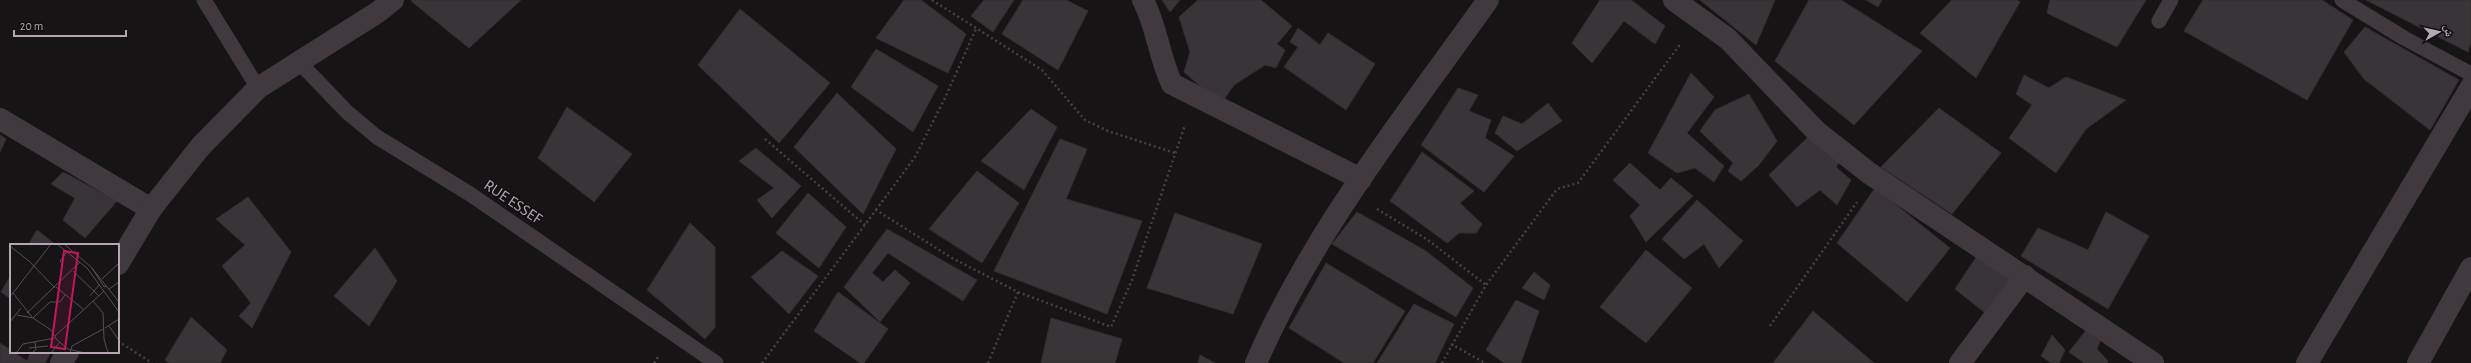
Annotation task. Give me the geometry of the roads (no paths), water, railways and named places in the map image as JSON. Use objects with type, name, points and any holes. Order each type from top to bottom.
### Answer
[{"type":"street","points":[[119,262],[151,209],[201,146],[258,88],[298,61],[378,12],[393,0]]},
{"type":"street","points":[[1143,0],[1150,13],[1165,70],[1172,84],[1356,186]]},
{"type":"street","points":[[1256,363],[1302,268],[1356,186],[1488,0]]},
{"type":"street","points":[[1674,0],[1728,39],[1817,132],[1875,177],[2153,363]]},
{"type":"street","points":[[2307,363],[2471,87]]},
{"type":"street","points":[[0,119],[151,209]]},
{"type":"street","points":[[2418,363],[2471,268]]},
{"type":"street","points":[[1960,363],[2025,276]]},
{"type":"street","points":[[61,363],[67,353]]},
{"type":"lane","points":[[204,0],[258,88]]},
{"type":"lane","points":[[2159,21],[2171,0]]},
{"type":"lane","points":[[2342,0],[2404,38],[2471,74]]},
{"type":"lane","name":"RUE ESSEF","points":[[298,61],[347,112],[377,137],[470,194],[716,363]]}]
